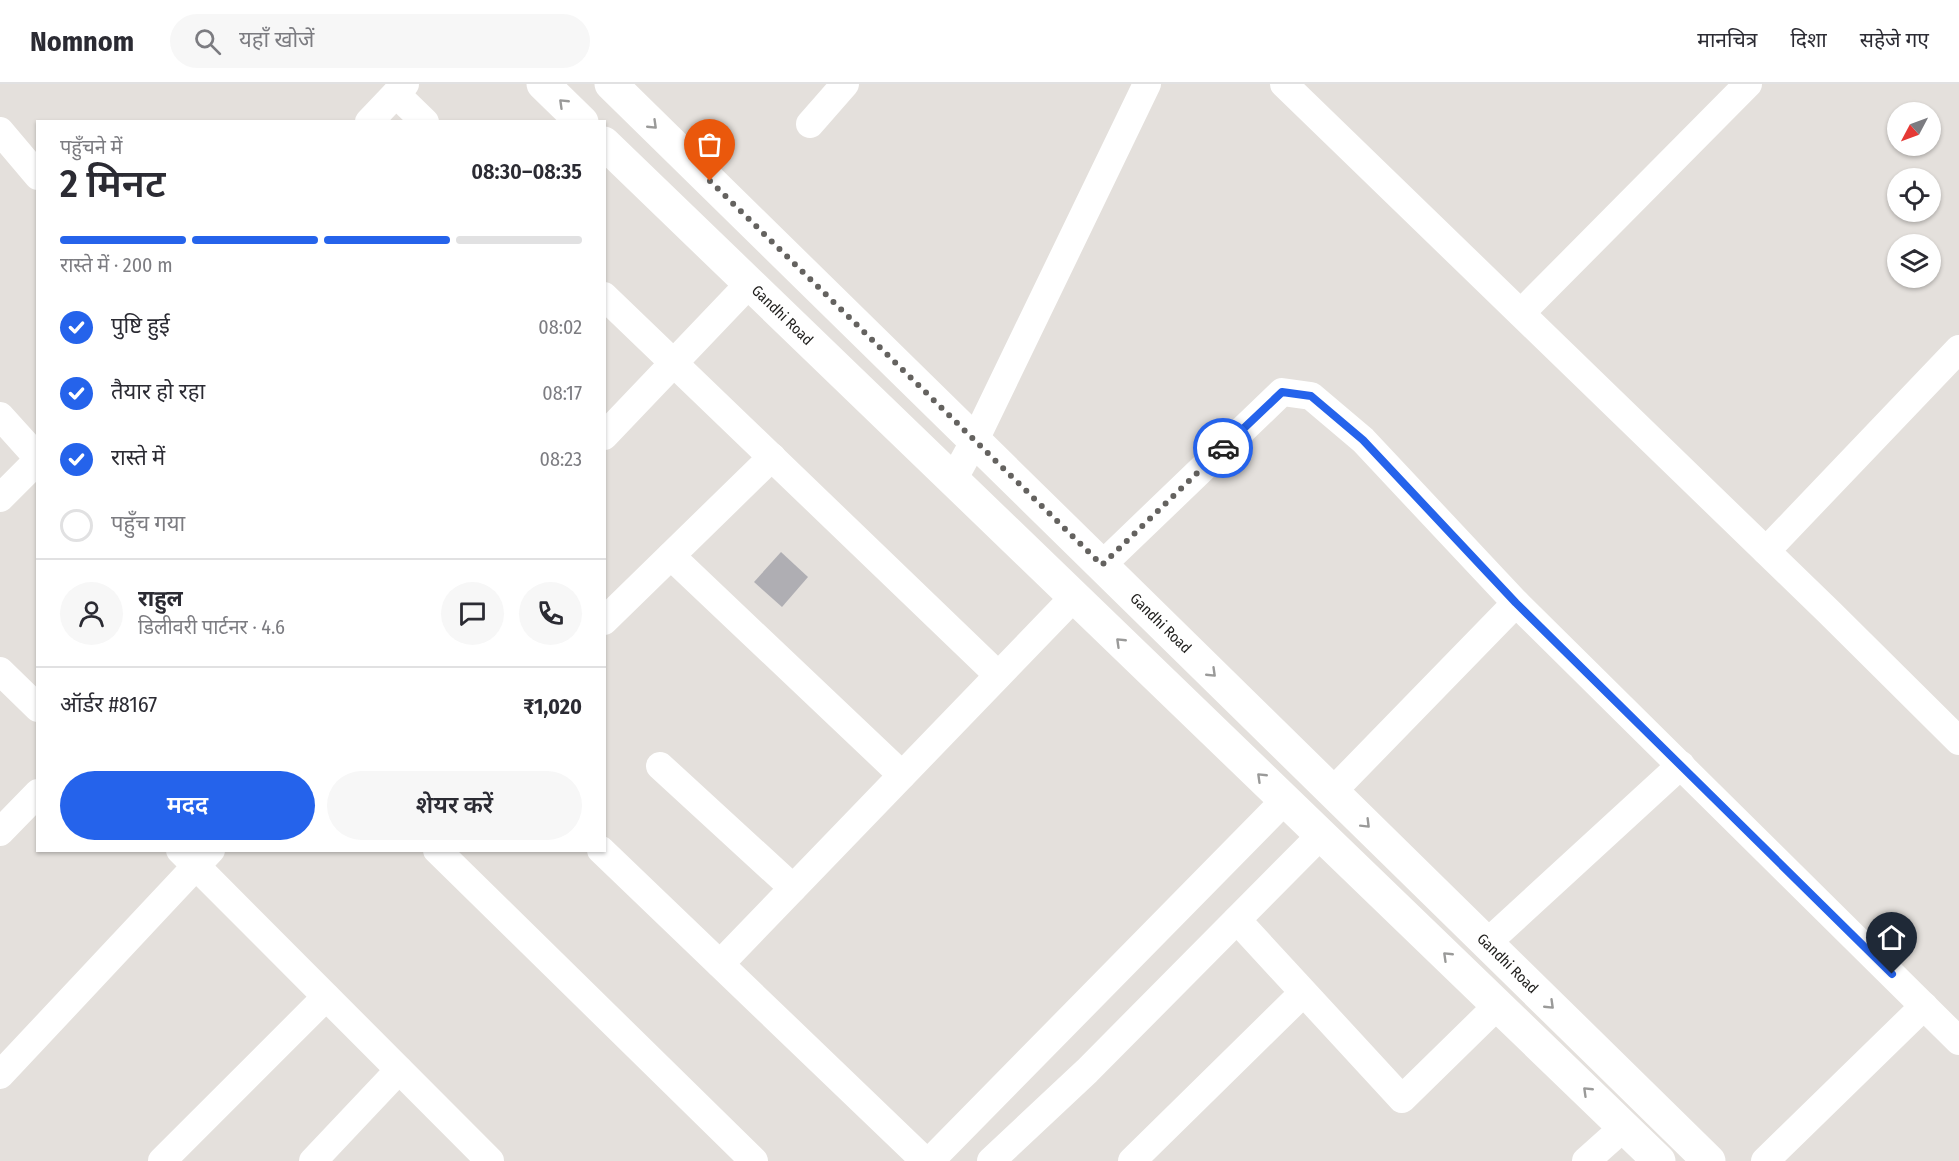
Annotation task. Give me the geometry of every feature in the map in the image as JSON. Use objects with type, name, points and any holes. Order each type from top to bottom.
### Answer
[{"type":"main road","points":[[543,84],[580,120]]},
{"type":"main road","name":"Gandhi Road","points":[[611,84],[1709,1161]]},
{"type":"main road","name":"Gandhi Road","points":[[606,145],[1659,1161]]},
{"type":"street","points":[[810,124],[845,84]]},
{"type":"street","points":[[953,480],[975,440],[1147,84]]},
{"type":"street","points":[[1284,84],[1959,741]]},
{"type":"street","points":[[1521,313],[1748,84]]},
{"type":"street","points":[[371,120],[400,89],[423,120]]},
{"type":"street","points":[[0,131],[36,174]]},
{"type":"street","points":[[606,434],[749,284]]},
{"type":"street","points":[[606,298],[998,675]]},
{"type":"street","points":[[1766,551],[1959,349]]},
{"type":"street","points":[[1102,565],[1282,392],[1311,396],[1363,440],[1516,603],[1959,1041]]},
{"type":"street","points":[[0,416],[36,457]]},
{"type":"street","points":[[606,619],[772,457]]},
{"type":"street","points":[[0,498],[36,461]]},
{"type":"street","points":[[671,556],[902,775]]},
{"type":"street","points":[[720,964],[1074,597]]},
{"type":"street","points":[[1333,791],[1516,603]]},
{"type":"street","points":[[0,671],[36,706]]},
{"type":"street","points":[[1487,943],[1681,765]]},
{"type":"street","points":[[660,766],[793,888]]},
{"type":"street","points":[[0,832],[36,795]]},
{"type":"street","points":[[603,852],[928,1161],[1285,800]]},
{"type":"street","points":[[991,1161],[1087,1071],[1321,835]]},
{"type":"street","points":[[439,852],[740,1156]]},
{"type":"street","points":[[0,1075],[196,856],[326,997],[490,1161]]},
{"type":"street","points":[[1237,920],[1402,1099],[1498,1005]]},
{"type":"street","points":[[1132,1161],[1303,993]]},
{"type":"street","points":[[162,1161],[326,997]]},
{"type":"street","points":[[1765,1161],[1924,1006]]},
{"type":"street","points":[[313,1161],[399,1070]]},
{"type":"street","points":[[1586,1161],[1624,1127]]},
{"type":"building","points":[[781,552],[808,577],[782,607],[754,582]]},
{"type":"way so far","points":[[710,181],[1102,565],[1223,448]]},
{"type":"route","points":[[1223,448],[1282,392],[1311,396],[1363,440],[1516,603],[1892,974]]}]
